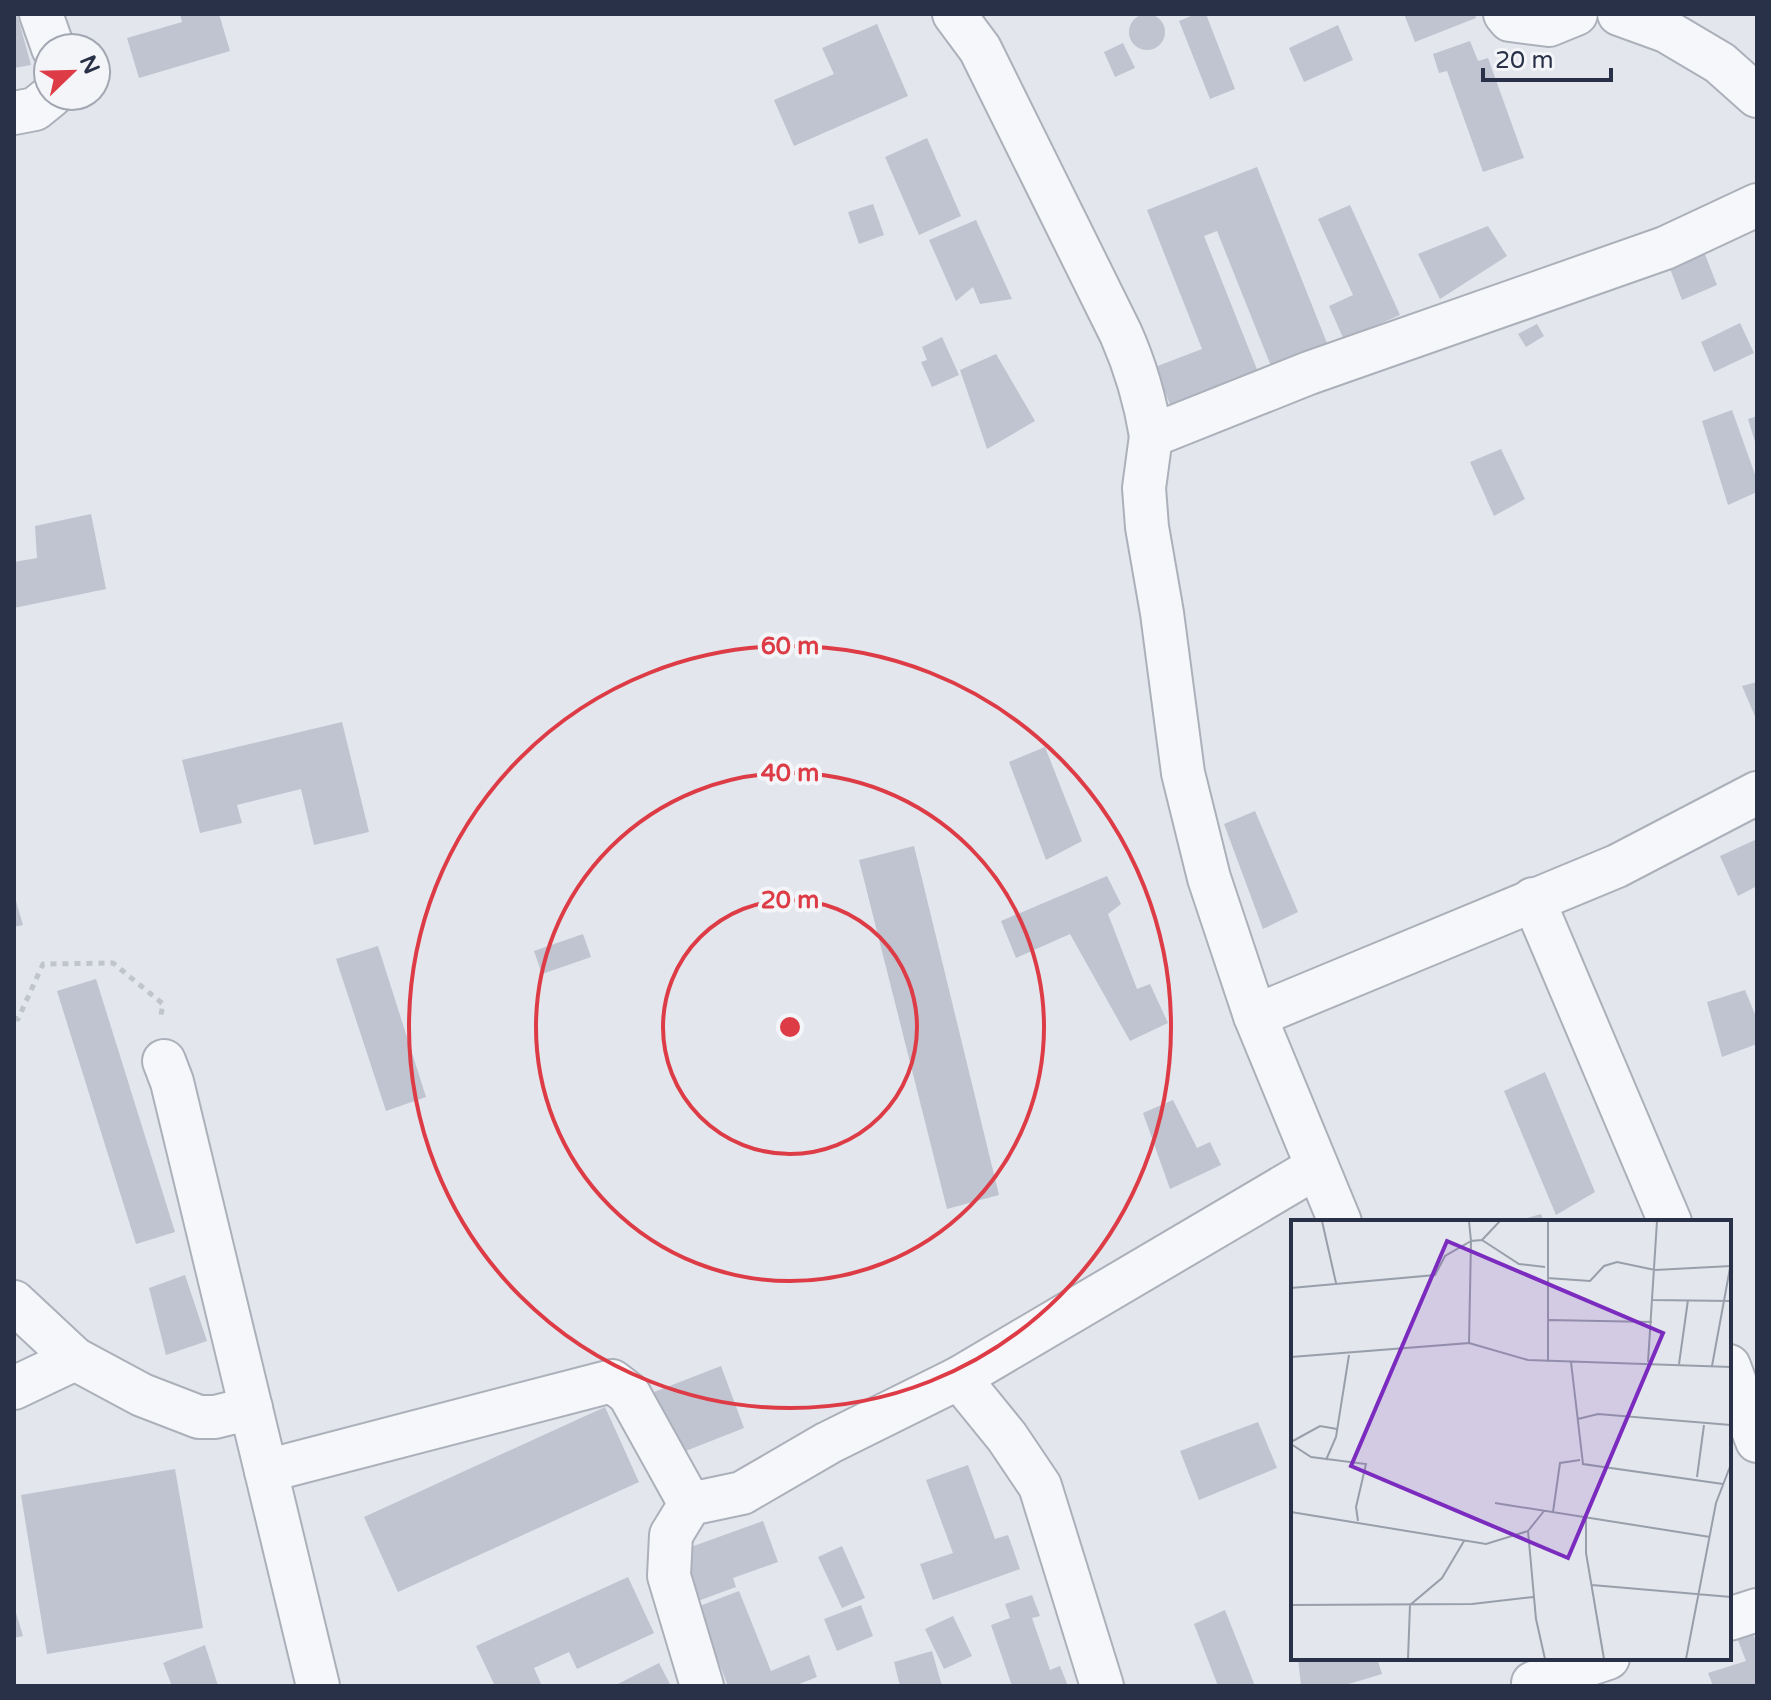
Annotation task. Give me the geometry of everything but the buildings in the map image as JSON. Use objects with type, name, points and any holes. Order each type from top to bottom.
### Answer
[{"type":"street","points":[[954,14],[980,49],[1121,334],[1141,384],[1151,436],[1144,488],[1147,527],[1183,773],[1209,878],[1255,1016],[1339,1220]]},
{"type":"street","points":[[1505,14],[1510,20],[1549,25],[1576,14]]},
{"type":"street","points":[[1619,14],[1666,31],[1720,63],[1757,96]]},
{"type":"street","points":[[1151,436],[1309,373],[1665,248],[1757,205]]},
{"type":"street","points":[[1255,1016],[1617,866],[1757,793]]},
{"type":"street","points":[[1533,899],[1669,1220]]},
{"type":"street","points":[[164,1061],[172,1082],[318,1686]]},
{"type":"street","points":[[702,1686],[669,1576],[671,1535],[690,1504],[742,1493],[828,1443],[959,1378],[1317,1167]]},
{"type":"street","points":[[14,1302],[75,1359],[142,1395],[199,1417],[215,1417],[251,1408]]},
{"type":"street","points":[[14,1388],[75,1359]]},
{"type":"street","points":[[1731,1371],[1757,1441]]},
{"type":"street","points":[[959,1378],[1007,1437],[1040,1486],[1102,1686]]},
{"type":"street","points":[[266,1471],[612,1381],[629,1394],[690,1504]]},
{"type":"street","points":[[1731,1618],[1757,1610]]},
{"type":"street","points":[[1530,1676],[1599,1660]]},
{"type":"path","points":[[14,1018],[18,1019],[43,964],[113,963],[163,1004],[159,1026],[164,1061]]}]
